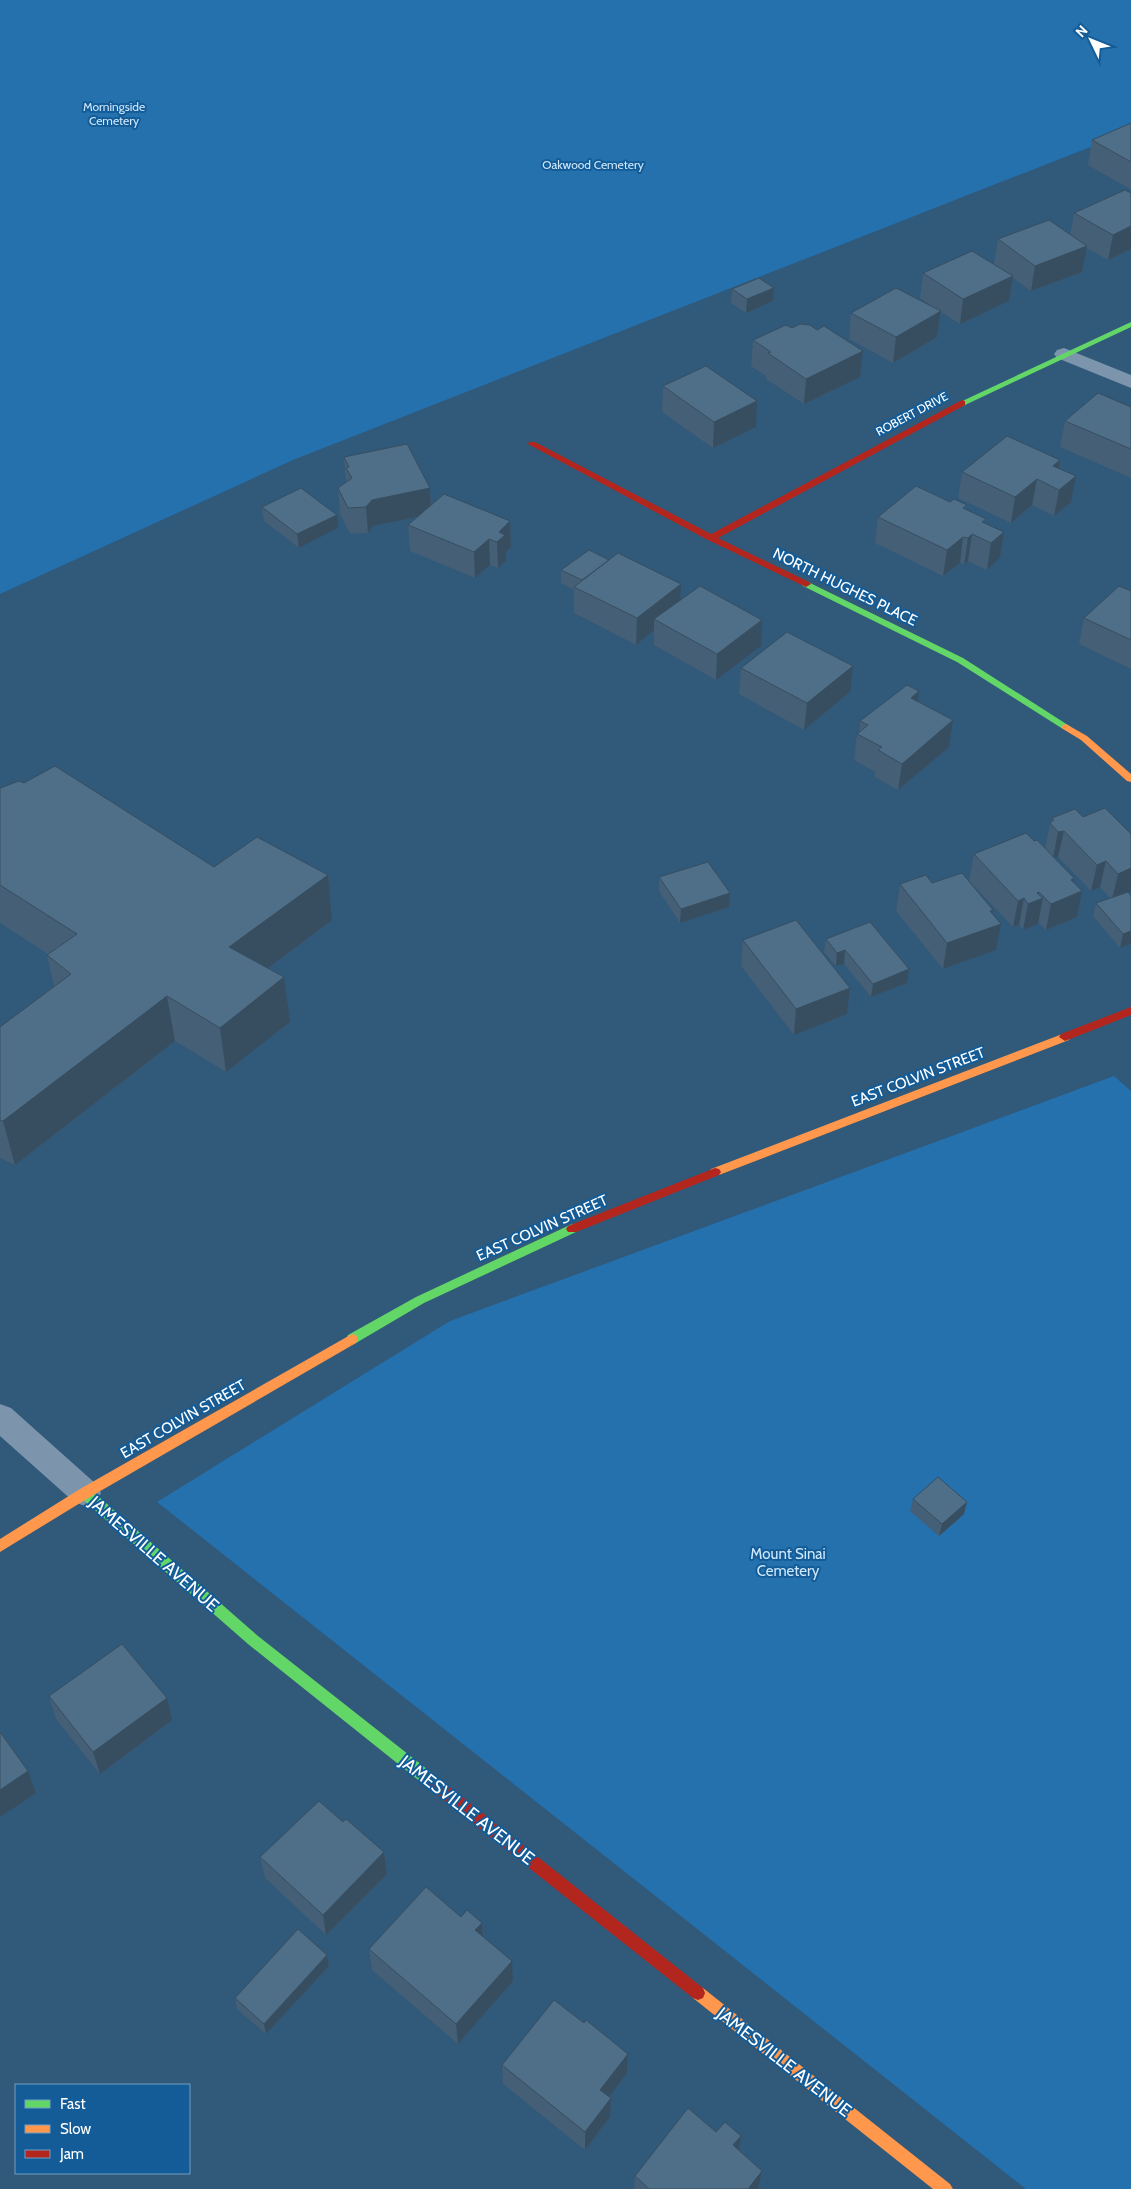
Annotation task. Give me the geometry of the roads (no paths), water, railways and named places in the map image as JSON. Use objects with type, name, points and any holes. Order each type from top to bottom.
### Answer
[{"type":"street","name":"ROBERT DRIVE","points":[[711,538],[986,390],[1131,324]]},
{"type":"street","points":[[1064,354],[1131,382]]},
{"type":"street","name":"NORTH HUGHES PLACE","points":[[532,444],[711,538],[960,660],[1084,738],[1131,780]]},
{"type":"street","name":"EAST COLVIN STREET","points":[[0,1546],[85,1493],[420,1300],[592,1221],[1131,1012]]},
{"type":"street","name":"JAMESVILLE AVENUE","points":[[0,1417],[253,1640],[945,2189]]},
{"type":"park label","name":"Morningside Cemetery","points":[[114,114]]},
{"type":"park label","name":"Oakwood Cemetery","points":[[593,165]]},
{"type":"park label","name":"Mount Sinai Cemetery","points":[[788,1562]]}]
